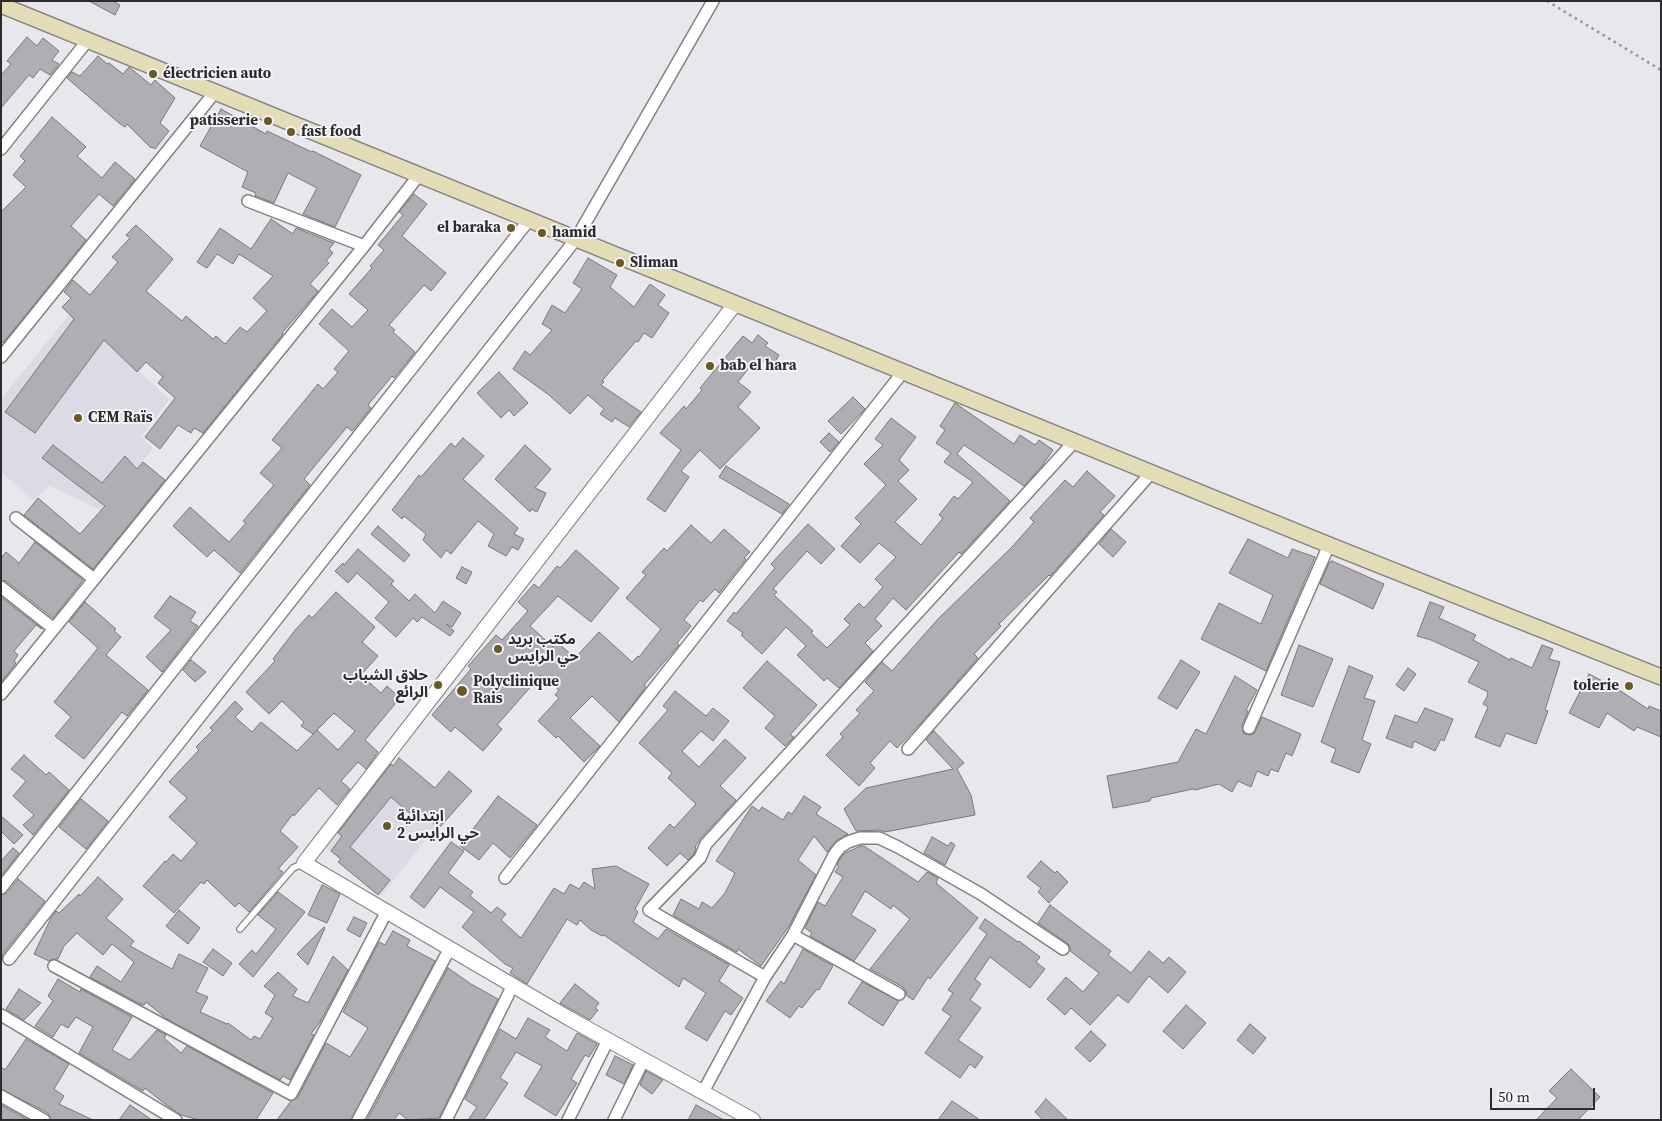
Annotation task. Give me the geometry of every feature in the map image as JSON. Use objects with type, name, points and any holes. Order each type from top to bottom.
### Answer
[{"type":"main road","points":[[1,5],[1150,473],[1661,677]]},
{"type":"street","points":[[10,959],[576,239],[713,1]]},
{"type":"street","points":[[1,150],[88,40]]},
{"type":"street","points":[[1,357],[215,92]]},
{"type":"street","points":[[1,694],[364,246],[419,175]]},
{"type":"street","points":[[248,201],[364,246]]},
{"type":"street","points":[[1,888],[529,220]]},
{"type":"street","points":[[735,304],[304,863],[608,1040],[753,1120]]},
{"type":"street","points":[[504,878],[903,372]]},
{"type":"street","points":[[765,977],[649,910],[700,858],[706,844],[1074,442]]},
{"type":"street","points":[[908,749],[1150,473]]},
{"type":"street","points":[[16,518],[94,579]]},
{"type":"street","points":[[1249,728],[1328,545]]},
{"type":"street","points":[[1,587],[54,629]]},
{"type":"street","points":[[703,1092],[765,977],[793,935],[834,855],[840,846],[860,838],[879,838],[898,847],[981,894],[1063,949]]},
{"type":"street","points":[[54,966],[291,1094],[387,911]]},
{"type":"street","points":[[793,935],[898,994]]},
{"type":"street","points":[[358,1120],[450,948]]},
{"type":"street","points":[[446,1120],[513,985]]},
{"type":"street","points":[[1,1015],[176,1120]]},
{"type":"street","points":[[568,1120],[608,1040]]},
{"type":"street","points":[[614,1120],[644,1059]]},
{"type":"street","points":[[1,1096],[44,1120]]},
{"type":"lane","points":[[240,929],[293,868],[304,863]]},
{"type":"path","points":[[1547,1],[1661,70]]},
{"type":"shaded area","name":"CEM Raïs","points":[[71,312],[170,399],[141,437],[153,448],[104,512],[50,486],[33,500],[1,472],[1,399]]},
{"type":"shaded area","name":"ابتدائية حي الرايس 2","points":[[389,761],[451,808],[381,896],[323,845]]},
{"type":"building","points":[[89,1],[113,1],[120,5],[115,15]]},
{"type":"building","points":[[27,37],[37,46],[43,38],[59,51],[52,60],[59,64],[50,75],[40,69],[33,78],[29,75],[1,108],[1,75],[11,64],[7,61]]},
{"type":"building","points":[[98,56],[123,74],[129,67],[151,85],[155,80],[175,98],[160,123],[169,131],[155,149],[151,148],[127,124],[125,127],[119,123],[67,78],[72,72],[80,76]]},
{"type":"building","points":[[221,109],[266,134],[267,131],[361,175],[335,227],[303,214],[317,188],[288,173],[274,203],[255,196],[256,193],[242,187],[248,172],[200,146]]},
{"type":"building","points":[[52,117],[86,147],[77,156],[102,178],[115,162],[135,179],[113,206],[99,194],[71,226],[86,240],[3,343],[1,341],[1,212],[26,187],[13,175],[25,161],[20,156]]},
{"type":"building","points":[[414,194],[427,204],[402,236],[446,273],[431,291],[424,285],[389,325],[395,330],[393,332],[415,352],[394,378],[392,376],[368,405],[371,408],[352,431],[347,427],[304,479],[310,485],[240,573],[214,550],[207,557],[173,526],[190,507],[229,542],[246,523],[243,521],[274,485],[260,473],[282,448],[272,440],[318,384],[323,389],[338,372],[334,369],[349,351],[319,324],[332,309],[352,327],[368,310],[349,294],[372,268],[370,266],[384,250],[378,245],[403,215],[399,212]]},
{"type":"building","points":[[271,219],[293,234],[296,228],[334,243],[329,249],[333,253],[326,261],[329,263],[310,284],[318,291],[282,333],[203,433],[194,428],[191,433],[178,425],[160,449],[145,437],[175,398],[158,383],[163,377],[146,362],[137,372],[104,340],[35,433],[5,412],[74,319],[62,307],[71,298],[64,292],[73,280],[90,295],[118,262],[112,257],[130,238],[126,235],[136,225],[173,259],[146,291],[182,321],[186,316],[213,339],[216,336],[225,344],[240,327],[247,332],[267,311],[253,298],[273,276],[239,254],[233,264],[217,254],[207,268],[197,262],[220,228],[251,249]]},
{"type":"building","points":[[588,258],[617,275],[610,287],[634,307],[650,284],[665,295],[658,305],[669,313],[652,338],[644,333],[602,381],[604,382],[601,385],[641,412],[629,427],[615,418],[612,422],[600,414],[604,409],[588,395],[570,414],[549,395],[513,369],[525,351],[530,355],[552,330],[542,324],[552,305],[565,313],[582,289],[573,283]]},
{"type":"building","points":[[758,335],[768,343],[765,346],[779,355],[773,366],[757,357],[738,382],[751,392],[738,407],[760,428],[720,469],[700,450],[681,471],[689,477],[665,512],[647,499],[681,450],[660,433],[684,406],[686,409],[702,390],[700,388],[743,336],[752,343]]},
{"type":"building","points":[[499,372],[528,403],[514,416],[509,410],[501,418],[477,393]]},
{"type":"building","points":[[853,397],[865,409],[841,434],[828,421]]},
{"type":"building","points":[[955,403],[1014,444],[1020,435],[1035,445],[1039,440],[1053,450],[1024,486],[964,445],[957,454],[1010,501],[961,554],[959,552],[906,610],[893,598],[875,619],[882,626],[865,643],[873,651],[839,688],[827,678],[824,681],[797,655],[806,646],[786,627],[762,654],[741,635],[743,633],[727,621],[734,612],[736,614],[775,568],[771,564],[808,524],[835,549],[821,564],[807,551],[773,589],[777,592],[774,595],[813,631],[811,633],[827,648],[850,625],[844,619],[859,603],[864,608],[883,587],[875,579],[896,557],[879,543],[860,563],[841,546],[861,524],[855,518],[886,485],[864,464],[883,445],[875,439],[891,418],[916,437],[899,460],[909,470],[898,481],[917,499],[895,522],[921,545],[943,518],[939,515],[954,496],[958,499],[973,482],[944,462],[951,453],[936,443],[945,430],[940,426]]},
{"type":"building","points":[[829,433],[839,442],[830,452],[820,442]]},
{"type":"building","points":[[463,438],[484,456],[463,479],[518,528],[514,534],[524,539],[518,550],[512,547],[506,556],[488,546],[494,534],[478,521],[451,554],[446,550],[441,558],[423,540],[426,534],[404,516],[402,519],[392,510],[419,475],[421,477],[451,443],[455,447]]},
{"type":"building","points":[[53,445],[102,483],[125,456],[137,469],[143,462],[165,480],[93,569],[24,515],[38,498],[80,534],[105,506],[42,458]]},
{"type":"building","points":[[525,445],[551,469],[535,488],[546,493],[537,512],[531,509],[530,512],[495,479]]},
{"type":"building","points":[[726,466],[789,504],[782,514],[719,477]]},
{"type":"building","points":[[1087,471],[1115,496],[1100,512],[1104,515],[1050,576],[999,624],[1001,626],[974,654],[978,658],[919,725],[897,748],[890,741],[870,763],[875,768],[859,786],[826,755],[843,737],[840,734],[860,713],[856,710],[874,691],[865,682],[882,662],[892,671],[938,619],[1012,547],[1034,522],[1030,518],[1065,480],[1073,487]]},
{"type":"building","points":[[691,525],[711,543],[724,529],[750,552],[719,593],[715,589],[703,602],[700,600],[684,620],[691,626],[677,643],[679,645],[644,685],[646,687],[619,722],[592,696],[570,718],[600,746],[584,762],[558,736],[556,738],[538,721],[559,698],[555,695],[559,690],[541,675],[497,725],[502,729],[483,751],[455,727],[451,732],[432,715],[471,669],[468,666],[496,635],[502,640],[528,611],[518,602],[534,584],[539,588],[557,566],[560,568],[576,550],[619,588],[591,622],[558,596],[530,626],[553,647],[557,642],[575,658],[599,632],[632,662],[639,657],[661,629],[626,598],[646,575],[642,572],[664,548],[667,551]]},
{"type":"building","points":[[378,526],[410,555],[404,562],[371,534]]},
{"type":"building","points":[[1111,529],[1126,542],[1113,557],[1099,544]]},
{"type":"building","points":[[1248,539],[1288,558],[1292,549],[1315,557],[1266,671],[1201,639],[1219,603],[1261,624],[1273,595],[1229,573]]},
{"type":"building","points":[[35,542],[83,580],[53,618],[6,581],[1,580],[1,558],[6,552],[19,563]]},
{"type":"building","points":[[358,549],[394,581],[391,584],[409,601],[415,594],[435,613],[443,601],[461,613],[452,627],[446,624],[454,631],[450,636],[422,617],[417,622],[413,618],[396,637],[375,618],[389,602],[357,573],[348,583],[335,571],[343,563],[344,565]]},
{"type":"building","points":[[1332,561],[1384,584],[1373,609],[1320,584],[1329,563]]},
{"type":"building","points":[[462,567],[472,572],[466,584],[456,578]]},
{"type":"building","points":[[336,592],[375,627],[362,642],[378,656],[361,675],[381,693],[387,686],[400,698],[365,740],[378,752],[366,769],[358,762],[341,781],[350,789],[337,805],[319,788],[294,816],[293,814],[280,831],[298,847],[278,869],[283,872],[249,912],[239,903],[235,907],[207,880],[204,884],[201,882],[174,913],[143,886],[173,854],[181,861],[197,843],[169,817],[187,798],[169,782],[199,750],[196,747],[213,730],[210,728],[235,701],[243,709],[235,717],[252,732],[261,722],[297,751],[317,730],[313,734],[301,726],[304,722],[282,701],[269,714],[246,692],[275,661],[273,659],[296,629],[309,615],[312,618]],"holes":[[[334,713],[355,731],[338,750],[317,730]]]},
{"type":"building","points":[[170,596],[196,612],[190,621],[198,626],[162,672],[146,657],[171,630],[154,617]]},
{"type":"building","points":[[1,597],[42,629],[36,625],[14,651],[18,655],[14,661],[16,663],[1,682]]},
{"type":"building","points":[[85,602],[116,629],[114,631],[121,637],[106,655],[148,690],[127,716],[122,712],[84,759],[55,736],[71,717],[54,702],[98,648],[69,622]]},
{"type":"building","points":[[1430,602],[1444,607],[1439,618],[1476,635],[1473,640],[1510,660],[1511,658],[1532,668],[1542,645],[1553,649],[1549,659],[1560,662],[1545,710],[1548,711],[1536,744],[1506,733],[1500,747],[1475,737],[1488,707],[1483,704],[1488,692],[1468,682],[1479,662],[1431,640],[1417,636]]},
{"type":"building","points":[[1299,645],[1333,659],[1313,707],[1281,695]]},
{"type":"building","points":[[191,660],[206,672],[195,682],[183,670]]},
{"type":"building","points":[[1181,660],[1200,672],[1177,709],[1158,698]]},
{"type":"building","points":[[767,661],[817,705],[790,735],[794,737],[785,746],[765,728],[775,716],[743,688]]},
{"type":"building","points":[[1349,666],[1373,676],[1364,698],[1375,701],[1362,740],[1371,744],[1359,773],[1331,762],[1336,749],[1321,742]]},
{"type":"building","points":[[1408,668],[1416,674],[1404,691],[1396,685]]},
{"type":"building","points":[[1589,674],[1616,688],[1648,709],[1649,706],[1661,711],[1661,737],[1637,727],[1634,731],[1607,713],[1599,728],[1569,713]]},
{"type":"building","points":[[1235,676],[1257,690],[1246,710],[1248,711],[1242,725],[1243,733],[1254,734],[1262,717],[1301,734],[1292,756],[1286,753],[1278,772],[1271,769],[1268,776],[1257,771],[1251,787],[1238,781],[1232,792],[1219,784],[1113,808],[1107,776],[1178,762],[1196,729],[1206,734]]},
{"type":"building","points":[[675,691],[706,716],[713,708],[729,721],[713,741],[701,731],[682,751],[699,767],[725,739],[746,758],[720,786],[736,800],[700,839],[695,847],[694,854],[688,860],[680,853],[667,866],[648,848],[670,824],[674,828],[696,804],[668,778],[672,773],[639,743],[668,710],[663,706]]},
{"type":"building","points":[[1425,708],[1453,719],[1444,741],[1441,739],[1435,751],[1414,741],[1412,748],[1386,738],[1395,715],[1417,723]]},
{"type":"building","points":[[934,731],[964,763],[957,769],[971,795],[975,815],[885,832],[879,830],[856,831],[844,809],[866,788],[953,769],[926,740]]},
{"type":"building","points":[[24,755],[46,775],[49,772],[69,790],[33,835],[23,825],[34,815],[13,796],[26,781],[11,769]]},
{"type":"building","points":[[399,758],[435,788],[449,771],[472,791],[439,828],[425,816],[420,822],[391,797],[350,847],[390,880],[378,895],[338,862],[341,859],[331,851],[342,836],[338,833],[391,764],[393,766]]},
{"type":"building","points":[[498,796],[537,825],[510,858],[493,843],[479,860],[460,846]]},
{"type":"building","points":[[804,796],[821,807],[816,814],[848,834],[836,841],[827,852],[814,836],[798,860],[816,875],[789,926],[761,966],[738,949],[737,952],[673,915],[681,899],[699,909],[702,902],[712,908],[725,893],[735,873],[716,861],[752,806],[759,811],[762,807],[783,820],[788,812],[792,814]]},
{"type":"building","points":[[81,799],[108,821],[86,849],[59,827]]},
{"type":"building","points":[[1,816],[23,835],[14,844],[1,831]]},
{"type":"building","points":[[932,837],[948,846],[951,842],[955,845],[945,865],[924,853]]},
{"type":"building","points":[[451,842],[464,851],[448,873],[473,892],[470,896],[491,913],[497,907],[506,914],[501,920],[521,938],[554,888],[564,894],[570,884],[579,889],[584,882],[595,889],[592,869],[616,866],[649,884],[635,909],[638,912],[633,922],[658,939],[666,929],[729,965],[719,981],[743,998],[731,1015],[725,1011],[707,1041],[685,1028],[706,993],[683,978],[679,987],[604,935],[602,936],[591,930],[580,920],[577,925],[567,919],[527,984],[510,973],[513,968],[505,964],[462,927],[474,912],[440,887],[424,908],[410,897]]},
{"type":"building","points":[[864,846],[918,882],[927,872],[938,878],[936,883],[978,918],[930,979],[928,977],[913,1000],[906,995],[903,987],[870,969],[910,919],[893,905],[891,909],[865,891],[851,915],[876,930],[854,961],[810,936],[812,933],[805,928],[818,902],[825,906],[843,877],[835,872],[839,866],[837,865],[840,859],[845,853]]},
{"type":"building","points":[[13,848],[19,853],[1,876],[1,861]]},
{"type":"building","points":[[1041,861],[1055,873],[1057,871],[1068,882],[1049,903],[1038,892],[1041,888],[1027,877]]},
{"type":"building","points":[[98,877],[123,899],[106,918],[134,941],[130,946],[172,969],[179,954],[208,968],[196,992],[208,997],[200,1012],[228,1023],[251,1040],[254,1036],[260,1039],[273,1018],[265,1013],[275,995],[264,986],[278,972],[297,989],[293,996],[308,1003],[333,956],[348,970],[320,1022],[311,1034],[314,1035],[290,1080],[283,1076],[280,1080],[167,1019],[146,1002],[144,1005],[140,1004],[90,977],[97,966],[121,982],[134,962],[112,944],[103,955],[77,933],[64,946],[58,959],[49,961],[34,954],[56,911],[59,913],[79,894],[80,896]]},
{"type":"building","points":[[18,879],[45,901],[3,954],[1,960],[1,895],[7,893]]},
{"type":"building","points":[[322,885],[340,894],[327,923],[308,915]]},
{"type":"building","points":[[278,892],[305,912],[253,977],[239,964],[252,950],[256,954],[276,929],[258,915]]},
{"type":"building","points":[[1050,905],[1111,951],[1108,955],[1131,973],[1149,951],[1163,963],[1169,957],[1186,972],[1168,993],[1149,976],[1128,1003],[1118,995],[1090,1025],[1071,1008],[1065,1015],[1047,999],[1066,977],[1083,992],[1099,973],[1070,951],[1070,946],[1067,943],[1038,923]]},
{"type":"building","points":[[179,910],[200,928],[188,944],[166,926]]},
{"type":"building","points":[[354,917],[367,923],[360,937],[347,930]]},
{"type":"building","points":[[985,919],[1040,957],[1036,962],[1045,969],[1030,988],[990,957],[975,979],[981,984],[970,1000],[981,1008],[958,1040],[983,1057],[975,1068],[970,1064],[960,1078],[925,1053],[951,1016],[942,1010],[953,993],[948,990],[987,934],[979,928]]},
{"type":"building","points":[[325,928],[308,965],[297,954]]},
{"type":"building","points":[[393,931],[410,940],[407,946],[435,961],[351,1120],[277,1120],[291,1101],[298,1097],[326,1043],[350,1057],[368,1028],[343,1012],[379,942],[385,945]]},
{"type":"building","points":[[213,949],[232,963],[223,976],[203,962]]},
{"type":"building","points":[[803,949],[833,966],[819,990],[817,989],[802,1008],[799,1006],[790,1018],[766,1001],[781,981],[784,984]]},
{"type":"building","points":[[448,968],[498,999],[439,1118],[408,1120],[399,1113],[394,1120],[367,1120]]},
{"type":"building","points":[[58,979],[80,992],[81,989],[132,1017],[112,1050],[130,1060],[157,1030],[166,1035],[164,1038],[181,1053],[187,1046],[273,1093],[256,1120],[199,1120],[181,1115],[145,1088],[143,1091],[79,1053],[93,1027],[76,1017],[68,1028],[61,1024],[53,1037],[35,1026],[53,1001],[48,996]]},
{"type":"building","points":[[862,982],[899,1001],[883,1026],[848,1003]]},
{"type":"building","points":[[575,984],[599,1003],[595,1008],[598,1010],[590,1020],[560,1003]]},
{"type":"building","points":[[19,989],[41,1003],[24,1020],[6,1009]]},
{"type":"building","points":[[1186,1005],[1206,1023],[1183,1049],[1163,1031]]},
{"type":"building","points":[[528,1018],[550,1030],[545,1037],[567,1051],[577,1033],[597,1044],[589,1057],[585,1055],[571,1079],[577,1083],[556,1116],[524,1096],[542,1066],[516,1052],[500,1078],[508,1083],[484,1120],[468,1120],[477,1107],[465,1099],[500,1029],[516,1039]]},
{"type":"building","points":[[1250,1024],[1266,1038],[1253,1054],[1237,1040]]},
{"type":"building","points":[[1091,1031],[1106,1045],[1090,1062],[1075,1048]]},
{"type":"building","points":[[26,1039],[69,1064],[54,1089],[64,1096],[59,1104],[93,1120],[51,1120],[48,1113],[1,1089],[1,1067],[5,1070]]},
{"type":"building","points":[[615,1056],[633,1065],[624,1084],[606,1075]]},
{"type":"building","points":[[1571,1069],[1600,1097],[1578,1120],[1536,1120],[1557,1098],[1549,1091]]},
{"type":"building","points":[[646,1071],[663,1080],[652,1094],[640,1085]]},
{"type":"building","points":[[1046,1099],[1068,1120],[1043,1120],[1035,1112]]},
{"type":"building","points":[[952,1101],[980,1120],[938,1120]]},
{"type":"building","points":[[1,1105],[28,1120],[1,1120]]},
{"type":"building","points":[[130,1105],[152,1120],[119,1120]]},
{"type":"building","points":[[696,1105],[724,1120],[688,1120]]},
{"type":"place","name":"électricien auto","points":[[153,74]]},
{"type":"place","name":"patisserie","points":[[268,121]]},
{"type":"place","name":"fast food","points":[[291,132]]},
{"type":"place","name":"el baraka","points":[[511,228]]},
{"type":"place","name":"hamid","points":[[542,233]]},
{"type":"place","name":"Sliman","points":[[620,263]]},
{"type":"place","name":"bab el hara","points":[[710,366]]},
{"type":"place","name":"CEM Raïs","points":[[78,418]]},
{"type":"place","name":"مكتب بريد حي الرايس","points":[[498,649]]},
{"type":"place","name":"حلاق الشباب الرائع","points":[[438,685]]},
{"type":"place","name":"tolerie","points":[[1629,686]]},
{"type":"place","name":"Polyclinique Rais","points":[[462,691]]},
{"type":"place","name":"ابتدائية حي الرايس 2","points":[[387,826]]}]
